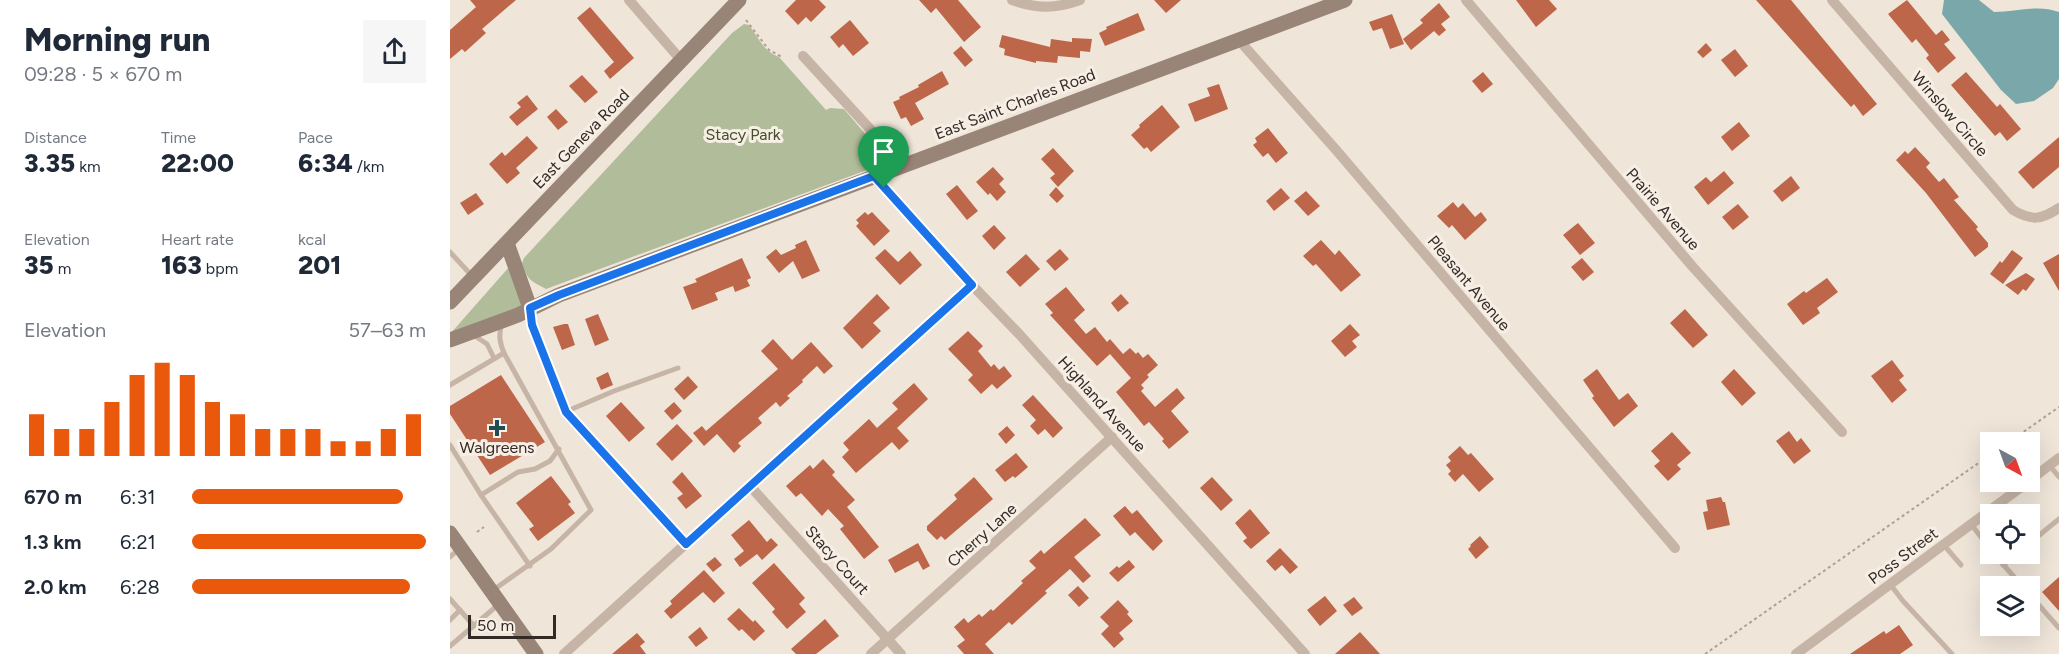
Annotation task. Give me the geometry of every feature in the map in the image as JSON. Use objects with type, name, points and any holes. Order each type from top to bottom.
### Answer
[{"type":"street","points":[[629,0],[681,60]]},
{"type":"street","name":"East Geneva Road","points":[[450,302],[739,0]]},
{"type":"street","points":[[1012,0],[1039,8],[1080,0]]},
{"type":"street","name":"East Saint Charles Road","points":[[450,340],[504,320],[559,295],[1345,0]]},
{"type":"street","name":"Prairie Avenue","points":[[1466,0],[1692,266],[1842,432]]},
{"type":"street","name":"Winslow Circle","points":[[1832,0],[2013,210],[2028,218],[2047,216],[2059,207]]},
{"type":"street","name":"Pleasant Avenue","points":[[1238,39],[1337,151],[1675,548]]},
{"type":"street","points":[[803,56],[903,165]]},
{"type":"street","name":"Highland Avenue","points":[[874,176],[1020,335],[1305,654]]},
{"type":"street","points":[[507,243],[530,308],[532,325],[566,412],[686,544]]},
{"type":"street","points":[[564,654],[972,285]]},
{"type":"street","name":"Cherry Lane","points":[[871,654],[1112,438]]},
{"type":"street","name":"Poss Street","points":[[2040,472],[2059,458]]},
{"type":"street","name":"Stacy Court","points":[[750,486],[901,654]]},
{"type":"street","name":"Poss Street","points":[[1796,654],[2014,492]]},
{"type":"street","points":[[450,534],[455,553],[495,598],[536,654]]},
{"type":"lane","points":[[450,252],[474,279]]},
{"type":"lane","points":[[450,646],[474,626],[495,598],[591,510],[504,353],[500,335],[504,320]]},
{"type":"lane","points":[[469,334],[479,337],[487,344],[494,358]]},
{"type":"lane","points":[[450,385],[504,353]]},
{"type":"lane","points":[[566,412],[678,368]]},
{"type":"lane","points":[[450,445],[530,566]]},
{"type":"lane","points":[[481,495],[518,472],[535,469],[550,461],[559,449]]},
{"type":"lane","points":[[2049,465],[2059,477]]},
{"type":"lane","points":[[2040,535],[2059,519]]},
{"type":"lane","points":[[1971,524],[1980,536]]},
{"type":"lane","points":[[1943,544],[1961,565]]},
{"type":"lane","points":[[2003,565],[2013,576]]},
{"type":"lane","points":[[1890,584],[1953,654]]},
{"type":"lane","points":[[450,599],[474,626]]},
{"type":"lane","points":[[2040,606],[2059,628]]},
{"type":"lane","points":[[450,620],[460,610]]},
{"type":"path","points":[[746,20],[769,51],[782,57]]},
{"type":"path","points":[[2023,432],[2059,407]]},
{"type":"path","points":[[1705,654],[1980,462]]},
{"type":"path","points":[[477,532],[484,527]]},
{"type":"green space","name":"Stacy Park","points":[[744,24],[749,25],[765,48],[779,57],[826,110],[844,109],[884,156],[875,167],[546,289],[530,279],[522,263],[524,258],[732,33]]},
{"type":"green space","points":[[510,266],[523,304],[521,307],[450,334]]},
{"type":"water","points":[[1944,0],[1979,0],[1994,12],[2035,8],[2059,12],[2059,79],[2053,88],[2034,101],[2016,104],[2001,90],[1942,14]]},
{"type":"building","points":[[470,0],[516,0],[482,29],[486,33],[465,52],[462,49],[450,59],[450,30],[476,7]]},
{"type":"building","points":[[796,0],[819,0],[826,7],[811,22],[806,17],[798,25],[785,11]]},
{"type":"building","points":[[919,0],[958,0],[981,27],[964,42],[936,8],[931,13]]},
{"type":"building","points":[[1154,0],[1181,0],[1166,13]]},
{"type":"building","points":[[1516,0],[1549,0],[1557,9],[1536,27]]},
{"type":"building","points":[[1756,0],[1791,0],[1877,104],[1863,116],[1854,104],[1851,107]]},
{"type":"building","points":[[1907,0],[1936,35],[1942,30],[1950,40],[1944,44],[1956,58],[1938,73],[1926,58],[1929,55],[1916,39],[1912,43],[1888,14]]},
{"type":"building","points":[[1439,3],[1450,17],[1441,24],[1446,30],[1439,36],[1434,31],[1411,50],[1403,39],[1423,23],[1420,20]]},
{"type":"building","points":[[590,7],[634,58],[610,79],[604,71],[614,62],[577,18]]},
{"type":"building","points":[[1138,13],[1145,30],[1105,46],[1099,33],[1107,29],[1106,27]]},
{"type":"building","points":[[1392,14],[1404,44],[1390,49],[1382,28],[1373,31],[1369,22]]},
{"type":"building","points":[[850,20],[869,43],[853,56],[843,44],[839,48],[830,37]]},
{"type":"building","points":[[1002,35],[1050,47],[1051,39],[1072,42],[1072,38],[1092,39],[1090,52],[1080,51],[1080,58],[1058,56],[1057,63],[1036,61],[1036,63],[1004,55],[1005,49],[999,47]]},
{"type":"building","points":[[1706,43],[1712,50],[1703,58],[1697,52]]},
{"type":"building","points":[[961,46],[973,60],[965,67],[953,53]]},
{"type":"building","points":[[1735,49],[1748,66],[1735,77],[1721,60]]},
{"type":"building","points":[[942,71],[949,84],[915,103],[924,119],[911,126],[906,117],[901,119],[893,102]]},
{"type":"building","points":[[1483,72],[1493,84],[1482,93],[1472,81]]},
{"type":"building","points":[[1966,72],[1997,107],[2000,104],[2021,129],[2007,141],[2000,132],[1995,136],[1951,85]]},
{"type":"building","points":[[582,75],[598,92],[585,103],[569,86]]},
{"type":"building","points":[[1219,84],[1228,109],[1195,122],[1188,104],[1210,96],[1207,88]]},
{"type":"building","points":[[527,95],[538,109],[517,126],[509,117],[521,107],[517,103]]},
{"type":"building","points":[[1162,105],[1180,127],[1151,152],[1147,147],[1144,149],[1131,135]]},
{"type":"building","points":[[556,109],[568,122],[558,130],[547,117]]},
{"type":"building","points":[[1739,122],[1750,136],[1732,151],[1721,137]]},
{"type":"building","points":[[1268,128],[1288,153],[1276,163],[1268,153],[1263,157],[1253,145],[1257,142],[1255,138]]},
{"type":"building","points":[[527,136],[538,148],[516,168],[520,173],[507,184],[489,164],[502,152],[505,156]]},
{"type":"building","points":[[2059,137],[2059,167],[2033,189],[2018,172]]},
{"type":"building","points":[[1915,147],[1930,163],[1926,167],[1939,182],[1944,178],[1959,197],[1954,200],[1978,227],[1976,229],[1988,243],[1988,247],[1975,257],[1926,193],[1896,160],[1905,151],[1908,154]]},
{"type":"building","points":[[1053,148],[1074,171],[1058,187],[1050,178],[1055,174],[1041,159]]},
{"type":"building","points":[[993,167],[1004,179],[999,184],[1006,192],[997,201],[976,182]]},
{"type":"building","points":[[1724,171],[1734,183],[1708,205],[1694,187],[1706,177],[1711,182]]},
{"type":"building","points":[[1791,176],[1800,188],[1782,202],[1773,191]]},
{"type":"building","points":[[957,185],[978,211],[967,220],[946,194]]},
{"type":"building","points":[[1056,187],[1064,196],[1057,203],[1049,195]]},
{"type":"building","points":[[1281,188],[1290,198],[1274,211],[1266,201]]},
{"type":"building","points":[[1306,191],[1320,206],[1308,216],[1294,201]]},
{"type":"building","points":[[476,193],[484,204],[468,215],[460,203]]},
{"type":"building","points":[[1453,202],[1458,208],[1463,203],[1475,217],[1481,212],[1487,220],[1465,240],[1452,225],[1449,228],[1437,216]]},
{"type":"building","points":[[1738,204],[1749,217],[1733,230],[1722,217]]},
{"type":"building","points":[[865,212],[868,215],[872,212],[890,231],[874,246],[856,226],[859,223],[856,220]]},
{"type":"building","points":[[1578,223],[1595,243],[1580,255],[1563,235]]},
{"type":"building","points":[[994,225],[1006,238],[994,250],[982,236]]},
{"type":"building","points":[[806,240],[820,271],[802,279],[793,261],[779,273],[766,257],[776,249],[781,255]]},
{"type":"building","points":[[1321,240],[1335,255],[1339,250],[1361,275],[1341,292],[1316,264],[1313,266],[1303,256]]},
{"type":"building","points":[[885,249],[898,262],[910,251],[922,265],[900,285],[875,258]]},
{"type":"building","points":[[1060,249],[1069,259],[1055,271],[1046,261]]},
{"type":"building","points":[[2012,250],[2023,258],[2003,284],[1990,274]]},
{"type":"building","points":[[1026,254],[1040,269],[1020,287],[1006,272]]},
{"type":"building","points":[[2059,254],[2059,291],[2043,263]]},
{"type":"building","points":[[742,258],[751,278],[747,280],[750,286],[735,292],[733,286],[715,293],[718,300],[692,310],[683,287],[697,282],[695,279]]},
{"type":"building","points":[[1582,258],[1594,272],[1583,281],[1571,267]]},
{"type":"building","points":[[2026,273],[2035,279],[2026,291],[2023,289],[2018,295],[2005,285]]},
{"type":"building","points":[[1827,278],[1838,292],[1817,308],[1820,313],[1803,325],[1787,304]]},
{"type":"building","points":[[1066,287],[1085,310],[1074,320],[1086,334],[1095,327],[1107,342],[1110,339],[1123,354],[1130,348],[1143,358],[1148,354],[1158,365],[1147,375],[1149,377],[1141,385],[1144,388],[1141,391],[1155,407],[1177,388],[1185,398],[1171,411],[1189,432],[1169,449],[1162,441],[1164,439],[1149,422],[1144,426],[1116,392],[1131,378],[1110,354],[1097,366],[1050,315],[1053,313],[1045,304]]},
{"type":"building","points":[[877,294],[890,308],[873,323],[881,331],[862,349],[843,328]]},
{"type":"building","points":[[1121,294],[1129,303],[1118,312],[1111,303]]},
{"type":"building","points":[[1685,309],[1708,335],[1693,348],[1670,323]]},
{"type":"building","points":[[598,314],[609,340],[595,346],[585,319]]},
{"type":"building","points":[[568,324],[575,345],[562,350],[553,327]]},
{"type":"building","points":[[1350,324],[1360,335],[1352,341],[1357,347],[1345,357],[1331,341]]},
{"type":"building","points":[[968,331],[983,346],[978,351],[991,367],[994,364],[999,370],[1004,366],[1012,376],[997,389],[992,384],[981,394],[968,380],[973,375],[948,349]]},
{"type":"building","points":[[773,339],[792,360],[811,342],[833,366],[824,374],[817,366],[787,396],[790,398],[780,407],[776,402],[758,418],[762,423],[738,443],[741,446],[734,453],[717,434],[704,446],[693,433],[702,426],[706,431],[778,369],[761,351]]},
{"type":"building","points":[[1892,360],[1904,376],[1899,380],[1907,390],[1892,403],[1871,376]]},
{"type":"building","points":[[1597,369],[1619,400],[1628,393],[1638,406],[1614,427],[1592,398],[1594,396],[1583,380]]},
{"type":"building","points":[[1734,369],[1756,393],[1742,406],[1721,382]]},
{"type":"building","points":[[608,372],[613,385],[601,390],[596,378]]},
{"type":"building","name":"Walgreens","points":[[501,375],[545,442],[490,475],[450,414],[450,406]]},
{"type":"building","points":[[688,376],[698,387],[684,400],[674,389]]},
{"type":"building","points":[[914,383],[928,399],[897,428],[909,441],[899,450],[892,442],[856,473],[842,457],[849,450],[843,443],[869,419],[877,428],[898,409],[892,403]]},
{"type":"building","points":[[1033,395],[1063,428],[1053,438],[1045,429],[1038,435],[1030,426],[1036,420],[1022,405]]},
{"type":"building","points":[[621,402],[645,428],[629,442],[606,416]]},
{"type":"building","points":[[674,402],[682,411],[672,420],[664,411]]},
{"type":"building","points":[[677,424],[693,441],[672,461],[656,444]]},
{"type":"building","points":[[1007,426],[1015,435],[1006,444],[998,434]]},
{"type":"building","points":[[1789,431],[1797,442],[1801,438],[1811,451],[1794,464],[1776,441]]},
{"type":"building","points":[[1672,432],[1691,453],[1677,465],[1681,469],[1668,481],[1654,466],[1660,461],[1651,451]]},
{"type":"building","points":[[1460,446],[1468,455],[1471,453],[1494,479],[1479,492],[1463,474],[1455,482],[1448,474],[1451,471],[1446,465],[1451,461],[1448,457]]},
{"type":"building","points":[[1016,453],[1028,467],[1015,478],[1013,476],[1005,482],[995,470]]},
{"type":"building","points":[[823,459],[835,472],[832,475],[855,500],[847,507],[879,547],[864,559],[840,529],[844,526],[828,509],[822,516],[801,493],[796,497],[786,486],[810,465],[813,469]]},
{"type":"building","points":[[682,472],[702,496],[686,509],[677,498],[683,494],[672,482]]},
{"type":"building","points":[[551,476],[571,502],[568,504],[575,513],[538,541],[529,529],[534,526],[516,503]]},
{"type":"building","points":[[974,477],[993,499],[945,540],[941,536],[937,540],[927,530],[927,526],[957,499],[954,495]]},
{"type":"building","points":[[1212,477],[1233,500],[1221,511],[1200,488]]},
{"type":"building","points":[[1721,497],[1725,502],[1730,525],[1707,530],[1703,512],[1708,511],[1706,500]]},
{"type":"building","points":[[1125,506],[1132,514],[1137,510],[1163,541],[1153,551],[1135,532],[1130,536],[1113,516]]},
{"type":"building","points":[[1250,509],[1270,533],[1251,549],[1243,541],[1247,538],[1235,523]]},
{"type":"building","points":[[1085,518],[1101,535],[1074,557],[1091,576],[1083,583],[1070,569],[1012,625],[1009,622],[985,644],[994,654],[964,654],[957,646],[965,640],[954,627],[964,618],[968,623],[979,614],[982,617],[991,609],[993,611],[1036,568],[1029,561],[1041,550],[1044,554]]},
{"type":"building","points":[[749,520],[767,542],[771,538],[778,545],[762,560],[757,554],[740,567],[734,559],[744,551],[731,535]]},
{"type":"building","points":[[1480,536],[1489,547],[1476,559],[1468,549]]},
{"type":"building","points":[[918,543],[930,566],[923,570],[918,561],[895,573],[888,560]]},
{"type":"building","points":[[1280,548],[1298,567],[1290,574],[1282,565],[1275,571],[1266,561]]},
{"type":"building","points":[[715,557],[722,565],[713,572],[706,564]]},
{"type":"building","points":[[1129,560],[1135,567],[1118,582],[1109,573]]},
{"type":"building","points":[[774,563],[805,598],[799,604],[806,612],[787,629],[772,612],[775,609],[752,583]]},
{"type":"building","points":[[704,570],[725,593],[714,603],[703,592],[671,619],[664,611],[672,604],[670,601]]},
{"type":"building","points":[[2059,577],[2059,611],[2042,592]]},
{"type":"building","points":[[1078,586],[1089,598],[1079,607],[1068,595]]},
{"type":"building","points":[[1325,596],[1337,611],[1320,626],[1307,610]]},
{"type":"building","points":[[1354,597],[1363,608],[1352,616],[1343,605]]},
{"type":"building","points":[[1118,600],[1129,612],[1127,614],[1133,621],[1119,633],[1124,639],[1114,648],[1101,634],[1109,626],[1100,617]]},
{"type":"building","points":[[739,608],[765,631],[754,641],[727,619]]},
{"type":"building","points":[[825,619],[839,636],[816,654],[796,654],[791,649]]},
{"type":"building","points":[[1899,625],[1913,645],[1900,654],[1850,654],[1884,631],[1886,634]]},
{"type":"building","points":[[700,627],[708,638],[696,647],[688,637]]},
{"type":"building","points":[[1360,632],[1380,654],[1335,654]]},
{"type":"building","points":[[637,633],[645,642],[640,646],[646,654],[612,654]]},
{"type":"place","name":"Walgreens","points":[[497,428]]},
{"type":"route","points":[[874,176],[884,188],[972,285],[686,544],[585,435],[562,406],[532,325],[530,308],[550,298],[874,176]]}]
